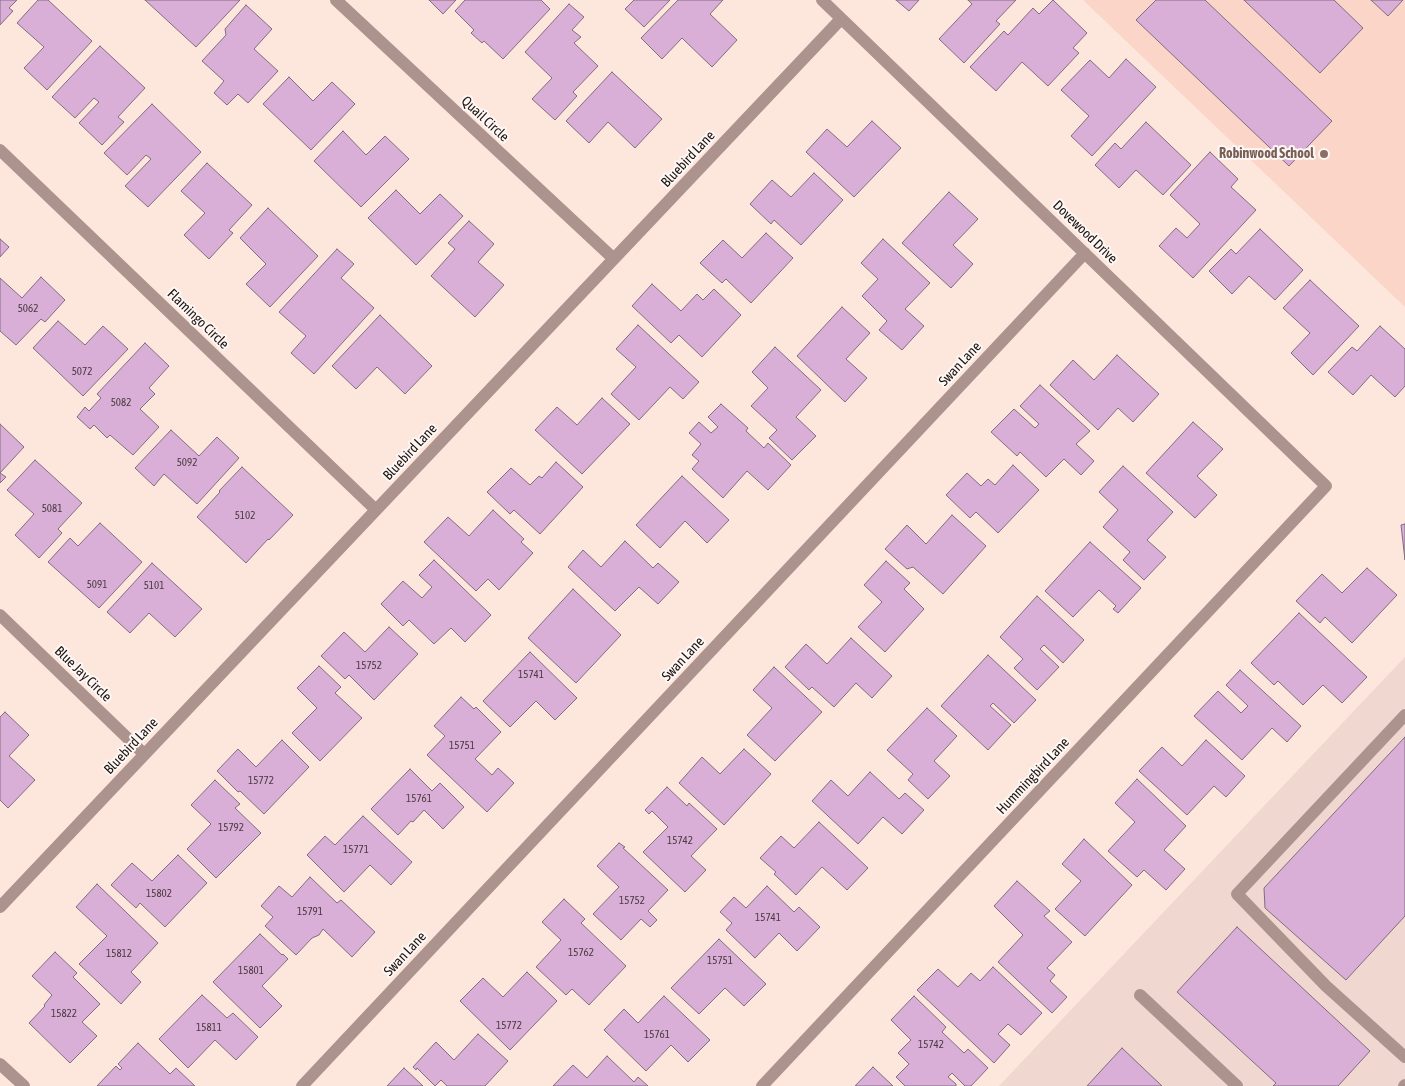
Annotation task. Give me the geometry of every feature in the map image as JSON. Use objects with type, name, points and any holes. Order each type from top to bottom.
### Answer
[{"type":"street","name":"Quail Circle","points":[[336,0],[614,259]]},
{"type":"street","name":"Dovewood Drive","points":[[822,0],[1326,486]]},
{"type":"street","name":"Bluebird Lane","points":[[0,907],[842,19]]},
{"type":"street","name":"Flamingo Circle","points":[[0,150],[376,510]]},
{"type":"street","name":"Swan Lane","points":[[302,1086],[1085,253]]},
{"type":"street","name":"Hummingbird Lane","points":[[762,1086],[1326,486]]},
{"type":"street","name":"Blue Jay Circle","points":[[0,615],[144,754]]},
{"type":"street","points":[[1405,715],[1237,894],[1326,986],[1405,1057]]},
{"type":"street","points":[[1140,994],[1236,1086]]},
{"type":"street","points":[[0,1064],[24,1086]]},
{"type":"shaded area","name":"Robinwood School","points":[[1083,0],[1405,0],[1405,307]]},
{"type":"shaded area","points":[[1405,657],[1405,1086],[999,1086]]},
{"type":"building","points":[[0,0],[17,0],[9,8],[13,11],[0,25]]},
{"type":"building","points":[[38,0],[48,0],[92,41],[47,90],[24,68],[44,47],[17,23]]},
{"type":"building","points":[[145,0],[240,0],[196,47]]},
{"type":"building","points":[[429,0],[456,0],[443,14]]},
{"type":"building","points":[[465,0],[541,0],[550,9],[503,59],[484,41],[482,43],[471,33],[474,30],[455,11]]},
{"type":"building","points":[[634,0],[670,0],[644,27],[625,9]]},
{"type":"building","points":[[678,0],[723,0],[710,14],[737,40],[712,67],[682,38],[662,59],[641,38]]},
{"type":"building","points":[[896,0],[919,0],[909,11]]},
{"type":"building","points":[[968,0],[1016,0],[996,21],[1000,24],[964,63],[939,39],[972,4]]},
{"type":"building","points":[[1053,0],[1087,33],[1073,48],[1079,53],[1048,86],[1022,62],[996,91],[970,67],[1004,31],[1008,35],[1033,8],[1039,14]]},
{"type":"building","points":[[1156,0],[1205,0],[1332,121],[1289,166],[1136,20]]},
{"type":"building","points":[[1244,0],[1334,0],[1363,28],[1320,73]]},
{"type":"building","points":[[1371,0],[1403,0],[1388,16]]},
{"type":"building","points":[[569,4],[584,17],[572,30],[581,37],[574,43],[598,66],[573,92],[577,96],[555,120],[532,99],[552,78],[525,52]]},
{"type":"building","points":[[246,5],[272,29],[254,49],[278,71],[248,103],[238,94],[227,105],[214,93],[224,81],[202,61],[226,35],[225,29]]},
{"type":"building","points":[[100,46],[145,88],[118,117],[124,122],[102,145],[79,123],[99,102],[94,98],[75,118],[52,97]]},
{"type":"building","points":[[1126,59],[1156,87],[1092,156],[1071,136],[1089,116],[1061,90],[1090,60],[1109,78]]},
{"type":"building","points":[[612,72],[662,119],[635,148],[608,122],[589,143],[566,121]]},
{"type":"building","points":[[289,77],[313,101],[332,82],[355,104],[311,150],[263,104]]},
{"type":"building","points":[[152,104],[201,152],[148,207],[125,186],[151,159],[146,155],[127,175],[104,153]]},
{"type":"building","points":[[872,121],[901,148],[854,197],[806,152],[827,129],[847,147]]},
{"type":"building","points":[[1146,122],[1191,165],[1163,195],[1136,170],[1119,188],[1095,165],[1115,143],[1121,149]]},
{"type":"building","points":[[343,131],[366,155],[385,136],[409,159],[361,207],[314,161]]},
{"type":"building","points":[[1210,152],[1238,179],[1231,187],[1256,210],[1193,278],[1159,246],[1176,228],[1187,238],[1200,224],[1170,195]]},
{"type":"building","points":[[207,163],[252,205],[229,230],[233,233],[209,259],[184,235],[205,213],[181,191]]},
{"type":"building","points":[[814,173],[843,200],[801,245],[774,220],[771,224],[750,204],[772,180],[791,197]]},
{"type":"building","points":[[396,190],[420,214],[440,194],[463,216],[416,265],[368,218]]},
{"type":"building","points":[[949,192],[978,219],[953,245],[973,264],[951,288],[902,243]]},
{"type":"building","points":[[268,208],[318,256],[270,307],[246,284],[266,264],[240,238]]},
{"type":"building","points":[[469,221],[494,244],[478,262],[504,285],[475,317],[431,276],[455,249],[448,243]]},
{"type":"building","points":[[1260,229],[1303,270],[1275,300],[1249,276],[1232,294],[1209,271],[1231,249],[1236,254]]},
{"type":"building","points":[[766,233],[793,258],[751,303],[726,279],[722,283],[700,263],[723,240],[742,258]]},
{"type":"building","points":[[0,239],[9,247],[0,257]]},
{"type":"building","points":[[883,239],[930,283],[905,309],[924,326],[902,350],[879,330],[887,321],[862,296],[878,279],[861,263]]},
{"type":"building","points":[[337,249],[354,264],[341,278],[374,308],[314,374],[291,353],[306,336],[279,312]]},
{"type":"building","points":[[41,277],[65,300],[45,322],[41,319],[16,345],[0,331],[0,278],[22,298]]},
{"type":"building","points":[[1310,280],[1359,326],[1313,375],[1291,353],[1310,333],[1283,308]]},
{"type":"building","points":[[652,284],[681,311],[697,294],[703,300],[714,289],[741,315],[702,357],[679,335],[671,343],[632,306]]},
{"type":"building","points":[[842,307],[870,333],[846,359],[867,378],[845,402],[797,356]]},
{"type":"building","points":[[380,315],[432,366],[405,394],[377,367],[356,389],[332,366]]},
{"type":"building","points":[[58,321],[85,345],[103,326],[128,349],[83,396],[33,348]]},
{"type":"building","points":[[638,325],[699,382],[683,399],[670,387],[639,420],[611,394],[636,367],[616,349]]},
{"type":"building","points":[[1380,326],[1405,349],[1405,386],[1395,397],[1371,375],[1353,395],[1328,372],[1352,347],[1357,351]]},
{"type":"building","points":[[145,343],[169,366],[149,388],[155,394],[140,409],[159,427],[133,455],[110,435],[107,438],[94,425],[90,429],[77,417],[85,407],[89,411],[101,398],[97,394]]},
{"type":"building","points":[[775,347],[821,390],[796,417],[816,436],[792,460],[769,438],[777,430],[751,406],[768,388],[752,372]]},
{"type":"building","points":[[1117,355],[1159,394],[1133,422],[1118,408],[1098,430],[1050,385],[1073,360],[1094,380]]},
{"type":"building","points":[[1040,385],[1090,431],[1076,444],[1094,461],[1081,475],[1064,459],[1046,477],[1020,452],[1017,456],[991,432],[1014,409],[1035,428],[1039,424],[1020,406]]},
{"type":"building","points":[[602,398],[630,424],[582,474],[535,430],[557,407],[577,425]]},
{"type":"building","points":[[721,404],[748,428],[746,431],[764,448],[768,443],[791,465],[768,490],[747,471],[723,498],[692,469],[699,461],[692,455],[701,444],[689,433],[699,422],[711,433],[718,427],[708,417]]},
{"type":"building","points":[[1193,422],[1223,449],[1197,476],[1217,495],[1195,518],[1146,473]]},
{"type":"building","points":[[0,424],[24,447],[0,473]]},
{"type":"building","points":[[171,430],[199,456],[217,437],[239,458],[197,504],[164,474],[154,486],[135,468]]},
{"type":"building","points":[[35,460],[82,503],[58,529],[62,533],[39,558],[15,535],[34,514],[7,490]]},
{"type":"building","points":[[556,462],[583,487],[540,534],[514,510],[510,514],[487,492],[511,468],[530,485],[539,476],[542,478]]},
{"type":"building","points":[[1013,465],[1039,490],[998,533],[976,512],[970,518],[946,495],[967,473],[981,486],[988,479],[995,485]]},
{"type":"building","points":[[1123,466],[1173,512],[1147,540],[1166,557],[1144,580],[1123,560],[1130,552],[1103,527],[1118,510],[1099,492]]},
{"type":"building","points":[[242,467],[293,515],[246,563],[197,517]]},
{"type":"building","points":[[0,473],[6,477],[0,483]]},
{"type":"building","points":[[682,476],[729,520],[707,543],[685,521],[660,548],[636,525]]},
{"type":"building","points":[[493,510],[524,539],[521,542],[533,553],[499,590],[488,579],[476,591],[424,542],[448,517],[469,536]]},
{"type":"building","points":[[952,515],[986,546],[943,594],[913,567],[907,569],[885,549],[907,525],[926,544]]},
{"type":"building","points":[[100,523],[142,562],[99,608],[48,562],[70,538],[78,546]]},
{"type":"building","points":[[1405,524],[1405,560],[1401,525]]},
{"type":"building","points":[[625,541],[653,568],[658,563],[679,582],[658,604],[639,587],[615,611],[568,567],[583,550],[601,567]]},
{"type":"building","points":[[1090,542],[1141,588],[1118,613],[1113,609],[1116,606],[1099,590],[1073,617],[1045,591]]},
{"type":"building","points":[[434,560],[491,615],[465,642],[451,628],[434,644],[409,620],[403,626],[381,604],[403,581],[422,598],[432,587],[419,575]]},
{"type":"building","points":[[886,561],[910,583],[904,589],[924,609],[885,652],[858,627],[882,602],[864,585]]},
{"type":"building","points":[[152,563],[202,609],[175,637],[149,613],[130,633],[107,612]]},
{"type":"building","points":[[1367,568],[1397,595],[1352,643],[1325,617],[1320,623],[1296,601],[1322,574],[1342,593]]},
{"type":"building","points":[[573,589],[621,635],[576,683],[528,638]]},
{"type":"building","points":[[1037,596],[1084,640],[1063,663],[1044,645],[1040,649],[1059,667],[1037,690],[1014,668],[1023,659],[1000,637]]},
{"type":"building","points":[[1299,613],[1367,677],[1342,703],[1323,685],[1303,705],[1278,681],[1274,685],[1251,663]]},
{"type":"building","points":[[389,627],[418,654],[374,700],[349,675],[345,679],[321,656],[344,632],[365,652]]},
{"type":"building","points":[[851,638],[892,676],[872,698],[856,683],[834,707],[812,687],[809,690],[785,667],[806,644],[827,664]]},
{"type":"building","points":[[530,652],[577,698],[555,720],[536,701],[510,727],[483,701]]},
{"type":"building","points":[[988,655],[1036,700],[1014,723],[993,703],[990,706],[1011,725],[988,750],[941,706]]},
{"type":"building","points":[[319,666],[341,687],[335,693],[362,718],[320,761],[292,733],[317,708],[297,688]]},
{"type":"building","points":[[774,667],[822,712],[775,761],[747,735],[772,708],[753,690]]},
{"type":"building","points":[[1240,670],[1301,726],[1287,742],[1272,728],[1242,760],[1194,716],[1218,691],[1241,713],[1248,706],[1226,685]]},
{"type":"building","points":[[461,697],[474,709],[476,707],[501,732],[475,759],[492,775],[498,768],[514,783],[487,812],[427,755],[445,736],[434,726]]},
{"type":"building","points":[[927,708],[957,736],[934,761],[950,776],[928,799],[908,780],[913,774],[887,750]]},
{"type":"building","points":[[5,712],[29,735],[9,756],[35,780],[8,808],[0,800],[0,717]]},
{"type":"building","points":[[1405,737],[1405,916],[1346,980],[1265,908],[1264,888]]},
{"type":"building","points":[[282,740],[309,767],[264,814],[217,771],[238,749],[256,767]]},
{"type":"building","points":[[1206,740],[1245,776],[1226,797],[1214,786],[1187,815],[1139,771],[1162,747],[1182,766]]},
{"type":"building","points":[[744,749],[771,774],[724,825],[679,783],[702,757],[720,774]]},
{"type":"building","points":[[410,769],[432,791],[440,783],[464,807],[443,829],[424,810],[398,835],[371,809]]},
{"type":"building","points":[[870,772],[899,799],[905,793],[924,810],[902,834],[883,817],[858,844],[812,801],[831,780],[848,796]]},
{"type":"building","points":[[1137,779],[1186,826],[1164,850],[1185,869],[1166,890],[1144,870],[1137,877],[1108,851],[1135,822],[1115,803]]},
{"type":"building","points":[[215,780],[240,804],[235,808],[261,833],[216,878],[187,849],[211,824],[191,805]]},
{"type":"building","points":[[667,787],[687,806],[689,803],[717,829],[691,856],[706,870],[685,892],[643,852],[668,827],[652,811],[649,814],[645,810]]},
{"type":"building","points":[[363,816],[412,862],[391,885],[370,865],[344,892],[307,855],[325,836],[335,845]]},
{"type":"building","points":[[819,822],[868,868],[847,890],[822,867],[796,895],[774,874],[776,872],[760,858],[781,836],[794,848]]},
{"type":"building","points":[[1084,839],[1132,885],[1085,936],[1055,909],[1081,881],[1062,864]]},
{"type":"building","points":[[619,843],[668,890],[648,911],[657,920],[650,927],[641,919],[621,940],[593,914],[619,887],[597,866]]},
{"type":"building","points":[[178,855],[207,883],[165,927],[140,903],[136,908],[111,885],[132,863],[152,881]]},
{"type":"building","points":[[310,877],[337,903],[341,900],[375,932],[352,957],[323,929],[319,935],[312,938],[296,955],[265,926],[273,917],[261,906],[279,886],[292,897]]},
{"type":"building","points":[[1017,881],[1050,911],[1044,916],[1072,942],[1047,968],[1055,975],[1050,981],[1067,997],[1052,1013],[998,962],[1023,935],[994,906]]},
{"type":"building","points":[[97,884],[158,943],[131,972],[141,982],[121,1004],[79,964],[107,936],[76,907]]},
{"type":"building","points":[[767,886],[794,912],[799,907],[820,927],[797,951],[779,933],[755,958],[726,930],[732,923],[720,912],[734,897],[746,908]]},
{"type":"building","points":[[564,899],[585,919],[581,923],[626,966],[589,1005],[572,989],[566,995],[536,967],[561,940],[542,922]]},
{"type":"building","points":[[1237,927],[1370,1051],[1338,1086],[1273,1086],[1276,1083],[1177,992]]},
{"type":"building","points":[[260,934],[288,959],[262,986],[282,1006],[260,1028],[213,982]]},
{"type":"building","points":[[719,939],[766,984],[744,1006],[725,988],[699,1014],[671,988]]},
{"type":"building","points":[[55,952],[77,973],[73,977],[100,1004],[82,1022],[97,1036],[70,1063],[29,1023],[45,1006],[52,995],[32,976]]},
{"type":"building","points":[[993,967],[1042,1013],[1021,1035],[1008,1024],[998,1034],[1010,1045],[994,1063],[917,990],[938,969],[958,987],[971,973],[980,981]]},
{"type":"building","points":[[527,972],[557,1001],[510,1050],[460,1001],[483,978],[503,997]]},
{"type":"building","points":[[202,995],[227,1018],[233,1013],[258,1037],[236,1060],[215,1040],[188,1068],[159,1039]]},
{"type":"building","points":[[664,996],[710,1040],[688,1062],[671,1045],[646,1071],[604,1030],[624,1009],[638,1023]]},
{"type":"building","points":[[914,996],[946,1027],[942,1032],[964,1053],[968,1049],[988,1068],[971,1086],[965,1086],[952,1073],[948,1077],[956,1086],[905,1086],[896,1077],[909,1064],[898,1053],[911,1040],[891,1020]]},
{"type":"building","points":[[478,1034],[508,1061],[485,1086],[447,1086],[441,1080],[435,1086],[417,1068],[416,1070],[413,1067],[436,1042],[454,1060]]},
{"type":"building","points":[[138,1043],[170,1074],[176,1068],[195,1086],[97,1086],[116,1066],[120,1070],[122,1068],[118,1064]]},
{"type":"building","points":[[1122,1048],[1162,1086],[1087,1086]]},
{"type":"building","points":[[607,1056],[634,1082],[638,1077],[648,1086],[553,1086],[573,1065],[587,1078]]},
{"type":"building","points":[[873,1067],[893,1086],[855,1086]]},
{"type":"building","points":[[404,1068],[423,1086],[387,1086]]},
{"type":"place","name":"Robinwood School","points":[[1324,154]]}]
